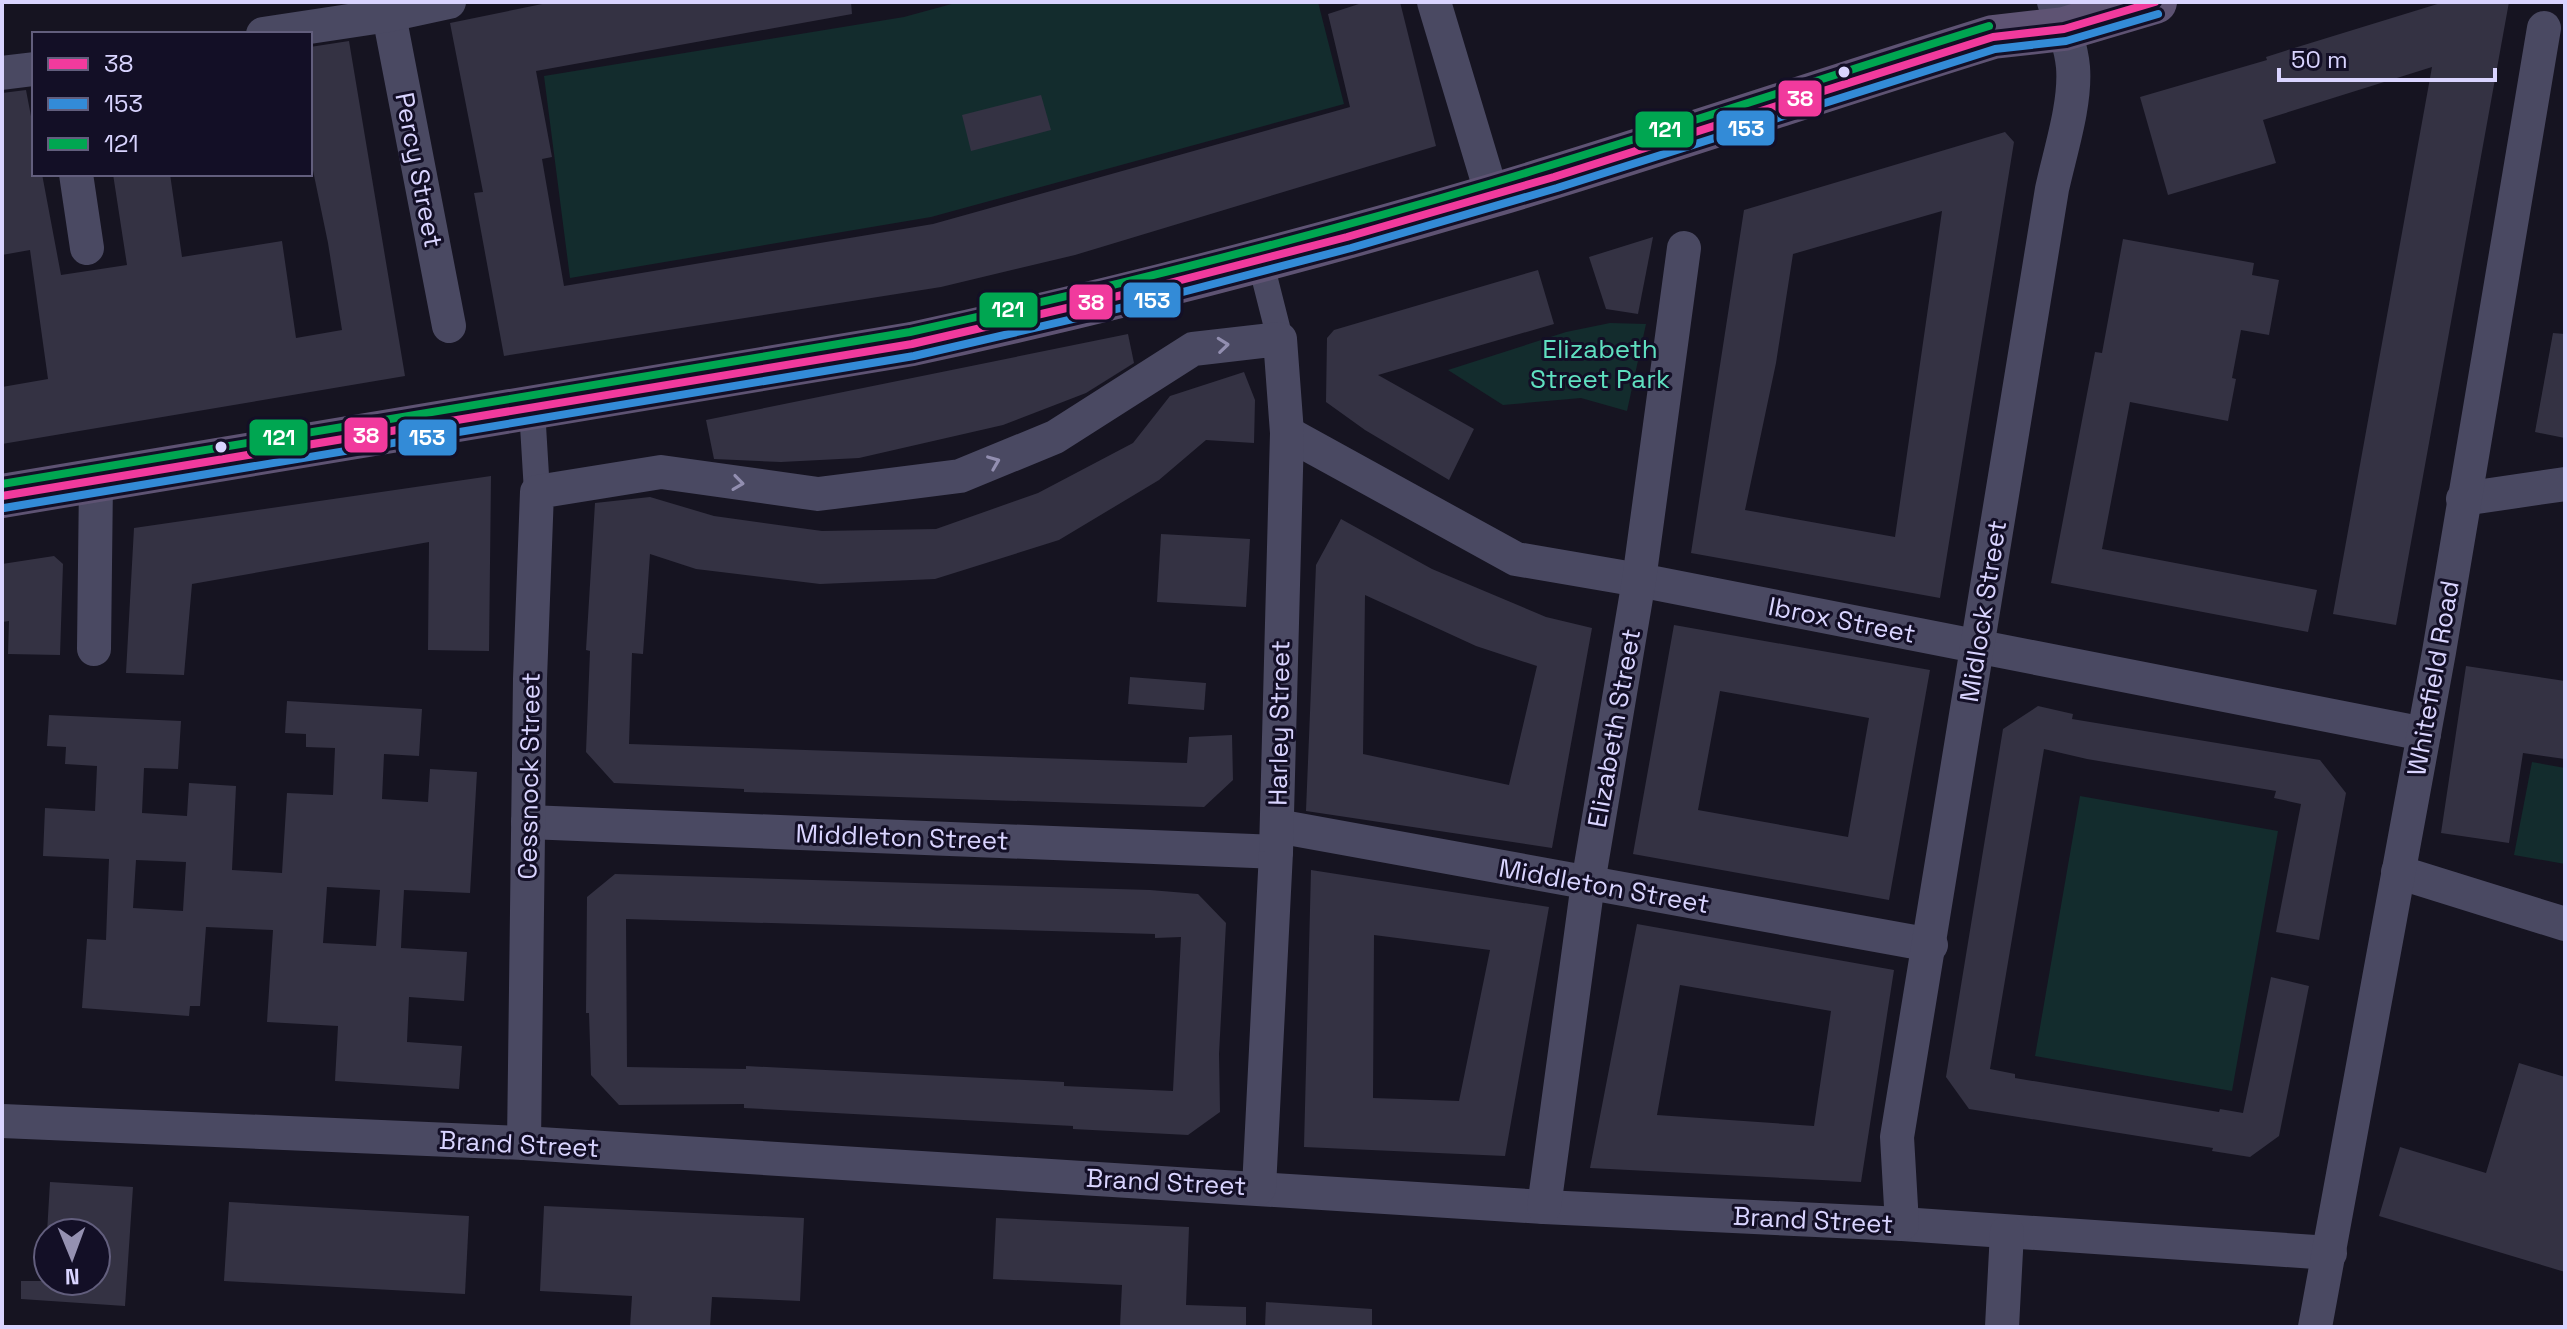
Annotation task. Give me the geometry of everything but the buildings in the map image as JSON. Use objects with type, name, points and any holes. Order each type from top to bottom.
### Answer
[{"type":"main road","points":[[2,496],[912,344],[1172,285],[1492,195],[1993,37],[2055,11],[2155,2]]},
{"type":"street","points":[[276,32],[389,15],[449,2]]},
{"type":"street","points":[[1434,2],[1492,195]]},
{"type":"street","name":"Midlock Street","points":[[1902,1224],[1897,1137],[1931,945],[2052,189],[2074,84],[2073,64],[2055,11]]},
{"type":"street","name":"Percy Street","points":[[389,15],[449,326]]},
{"type":"street","name":"Whitefield Road","points":[[2315,1327],[2424,734],[2544,28]]},
{"type":"street","points":[[2,73],[32,69]]},
{"type":"street","points":[[76,176],[87,248]]},
{"type":"street","name":"Elizabeth Street","points":[[1544,1207],[1588,883],[1639,580],[1684,248]]},
{"type":"street","name":"Harley Street","points":[[1259,1188],[1276,839],[1287,433],[1280,339],[1260,260]]},
{"type":"street","points":[[537,492],[661,472],[818,494],[960,476],[1055,437],[1193,349],[1280,339]]},
{"type":"street","name":"Cessnock Street","points":[[524,1143],[530,679],[537,492],[532,409]]},
{"type":"street","name":"Ibrox Street","points":[[1287,433],[1516,559],[1639,580],[2424,734]]},
{"type":"street","points":[[94,649],[96,481]]},
{"type":"street","points":[[2463,499],[2565,484]]},
{"type":"street","name":"Middleton Street","points":[[528,822],[1276,839],[1588,883],[1931,945]]},
{"type":"street","points":[[2398,872],[2565,924]]},
{"type":"street","name":"Brand Street","points":[[2,1121],[524,1143],[1544,1207],[1902,1224],[2330,1253]]},
{"type":"street","points":[[2002,1327],[2007,1232]]},
{"type":"green space","points":[[959,2],[1318,2],[1344,104],[931,217],[570,278],[544,76],[904,17]]},
{"type":"green space","name":"Elizabeth Street Park","points":[[1610,323],[1646,324],[1627,411],[1581,398],[1503,405],[1448,370],[1566,332]]},
{"type":"green space","points":[[2532,762],[2565,768],[2565,864],[2514,855]]},
{"type":"green space","points":[[2080,796],[2278,831],[2232,1091],[2035,1056]]},
{"type":"transit line","name":"38","points":[[2,496],[912,344],[1131,293],[1347,237],[1554,177],[1993,37],[2064,29],[2155,2]]},
{"type":"transit line","name":"153","points":[[4,508],[914,356],[1133,305],[1351,248],[1557,188],[1995,49],[2066,41],[2158,14]]},
{"type":"transit line","name":"121","points":[[2,484],[910,332],[983,316],[1201,263],[1417,205],[1615,146],[1989,26]]}]
